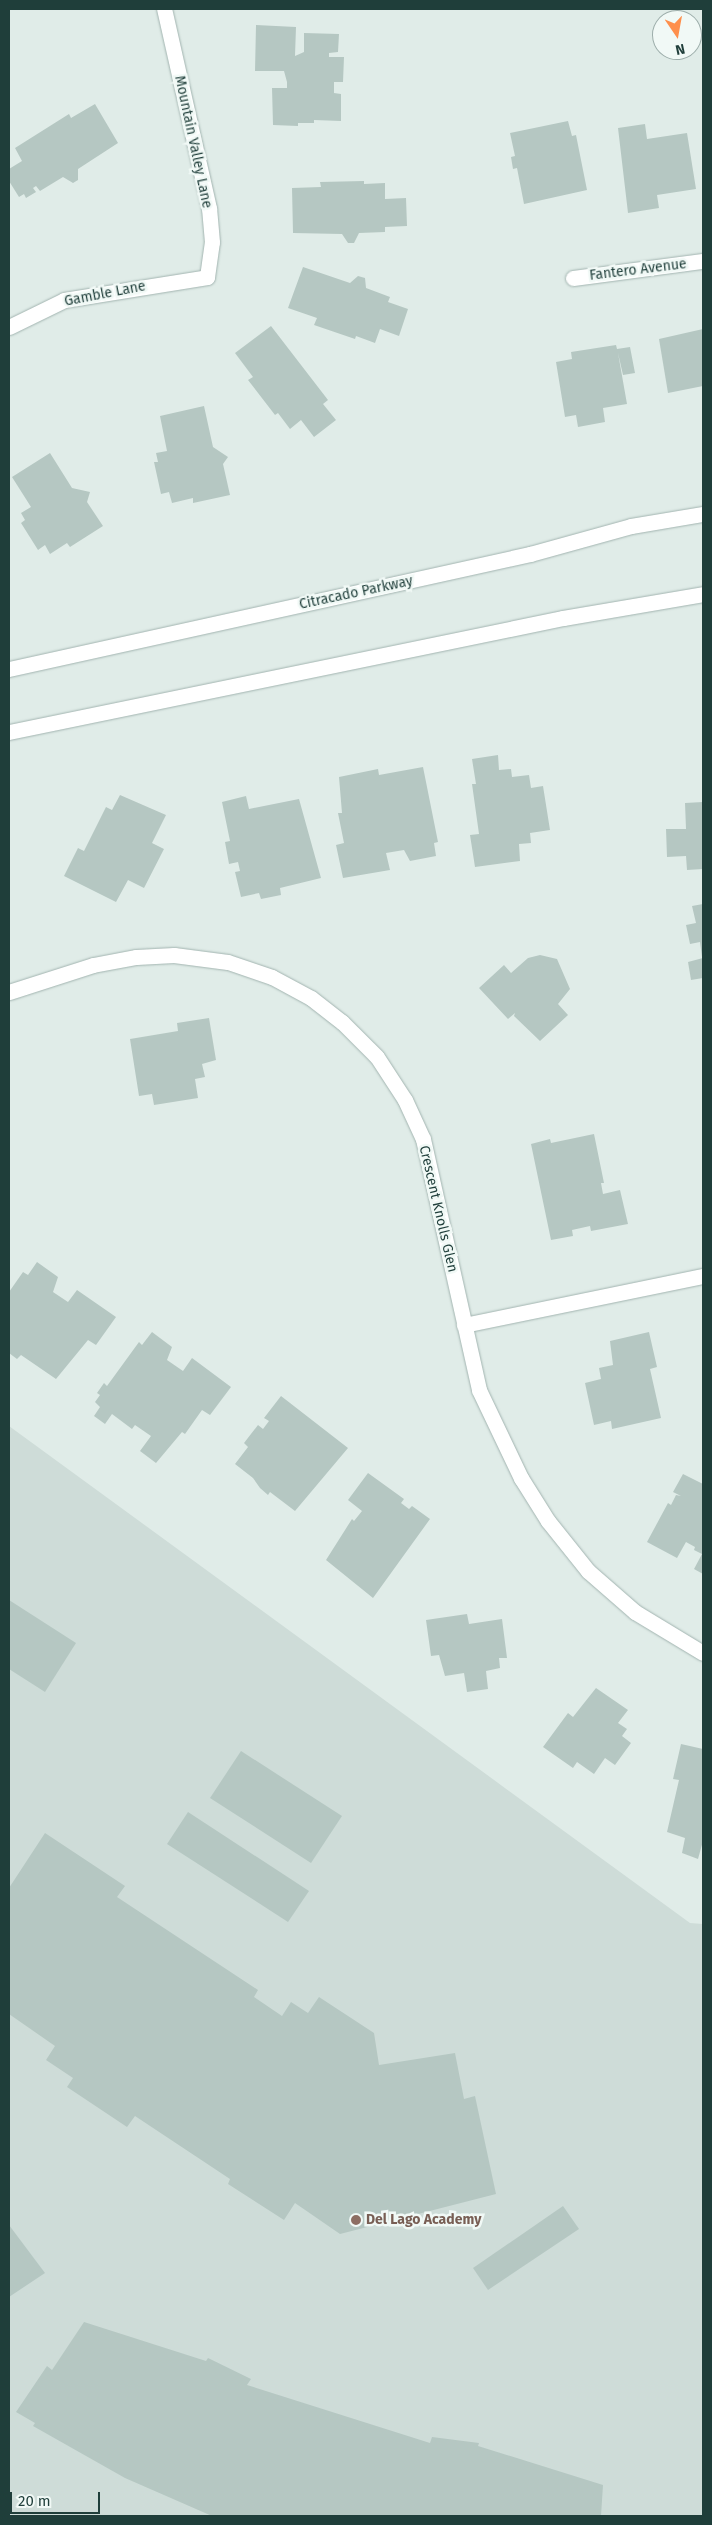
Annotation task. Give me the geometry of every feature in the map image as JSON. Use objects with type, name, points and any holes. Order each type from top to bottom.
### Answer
[{"type":"street","name":"Mountain Valley Lane","points":[[164,9],[209,208],[212,242],[206,277]]},
{"type":"street","name":"Fantero Avenue","points":[[573,278],[703,261]]},
{"type":"street","name":"Gamble Lane","points":[[9,327],[64,300],[206,277]]},
{"type":"street","name":"Citracado Parkway","points":[[9,669],[530,554],[631,526],[703,514]]},
{"type":"street","points":[[9,732],[563,618],[703,594]]},
{"type":"street","name":"Crescent Knolls Glen","points":[[9,992],[92,965],[136,957],[174,954],[228,962],[272,977],[311,998],[342,1022],[377,1057],[405,1100],[423,1139],[479,1390],[497,1434],[548,1521],[588,1571],[636,1612],[703,1653]]},
{"type":"street","points":[[464,1325],[703,1276]]},
{"type":"shaded area","name":"Del Lago Academy","points":[[9,1426],[690,1923],[703,1924],[703,2516],[9,2516]]},
{"type":"building","points":[[256,25],[296,27],[295,56],[304,52],[304,33],[339,34],[338,52],[329,53],[329,57],[344,57],[343,82],[334,82],[334,93],[341,94],[341,121],[314,120],[314,123],[298,123],[298,126],[273,125],[272,88],[287,88],[287,82],[284,71],[255,71]]},
{"type":"building","points":[[95,104],[118,143],[78,169],[78,180],[73,183],[63,177],[40,191],[36,186],[33,188],[36,192],[26,198],[24,194],[19,197],[9,181],[9,169],[22,161],[15,148],[69,114],[71,118]]},
{"type":"building","points":[[568,121],[572,136],[576,135],[587,190],[524,204],[517,168],[513,169],[511,157],[515,156],[510,133]]},
{"type":"building","points":[[645,124],[647,139],[687,133],[696,189],[657,195],[659,208],[628,213],[618,128]]},
{"type":"building","points":[[364,181],[364,184],[385,183],[385,199],[406,198],[407,226],[385,227],[385,232],[359,233],[354,243],[348,243],[342,234],[293,233],[292,188],[321,187],[320,182]]},
{"type":"building","points":[[303,267],[350,283],[358,276],[365,278],[366,288],[390,297],[388,302],[408,309],[399,336],[380,329],[375,343],[356,336],[355,339],[314,325],[317,318],[288,308]]},
{"type":"building","points":[[271,326],[328,400],[323,404],[336,420],[314,437],[301,420],[290,429],[278,413],[275,415],[248,380],[253,377],[235,353]]},
{"type":"building","points":[[703,329],[703,386],[668,393],[659,339]]},
{"type":"building","points":[[616,345],[617,349],[630,347],[635,373],[623,375],[618,353],[627,404],[603,408],[605,422],[578,427],[576,415],[565,417],[556,362],[572,359],[571,352]]},
{"type":"building","points":[[204,406],[213,447],[228,457],[223,464],[230,495],[193,503],[193,498],[172,503],[169,492],[161,494],[154,462],[158,462],[156,453],[167,451],[160,416]]},
{"type":"building","points":[[50,453],[72,488],[90,492],[87,502],[103,526],[70,547],[67,543],[50,554],[45,545],[38,550],[21,523],[25,520],[21,513],[31,507],[12,477]]},
{"type":"building","points":[[498,755],[499,770],[511,769],[512,777],[529,775],[531,788],[543,786],[550,830],[530,833],[531,843],[519,844],[520,861],[475,867],[470,835],[479,834],[472,784],[476,784],[472,759]]},
{"type":"building","points":[[423,767],[438,842],[434,843],[436,856],[410,861],[404,850],[386,853],[390,870],[343,878],[336,845],[344,843],[338,813],[342,813],[339,777],[378,769],[379,775]]},
{"type":"building","points":[[120,795],[166,815],[152,843],[164,849],[144,888],[128,880],[116,902],[64,876],[78,848],[84,851],[106,807],[112,810]]},
{"type":"building","points":[[246,796],[249,809],[299,799],[321,878],[280,888],[281,895],[261,899],[259,893],[241,897],[235,872],[240,871],[238,862],[229,864],[225,842],[230,841],[222,802]]},
{"type":"building","points":[[703,802],[703,869],[687,870],[686,856],[667,857],[666,829],[686,829],[685,803]]},
{"type":"building","points":[[703,904],[702,957],[700,942],[690,944],[686,925],[696,923],[692,906]]},
{"type":"building","points":[[540,955],[557,959],[570,989],[558,1004],[568,1015],[540,1041],[514,1016],[515,1013],[508,1019],[479,988],[504,965],[511,973],[528,958]]},
{"type":"building","points":[[703,958],[703,978],[691,980],[688,962]]},
{"type":"building","points":[[209,1018],[216,1060],[202,1064],[205,1077],[195,1079],[198,1098],[154,1105],[152,1094],[139,1096],[130,1039],[178,1031],[177,1023]]},
{"type":"building","points":[[594,1134],[604,1183],[601,1183],[603,1194],[620,1190],[628,1224],[591,1231],[590,1226],[572,1230],[573,1236],[551,1240],[531,1144],[550,1139],[551,1143]]},
{"type":"building","points":[[37,1262],[58,1277],[53,1292],[68,1302],[77,1290],[116,1317],[96,1345],[88,1340],[56,1379],[21,1355],[17,1359],[9,1353],[9,1292],[23,1272],[28,1275]]},
{"type":"building","points":[[152,1332],[172,1347],[167,1360],[183,1371],[192,1358],[231,1387],[210,1415],[202,1410],[185,1434],[182,1432],[156,1463],[140,1451],[151,1436],[135,1425],[132,1429],[112,1414],[105,1424],[94,1416],[100,1407],[95,1402],[100,1395],[97,1393],[104,1383],[107,1386],[139,1342],[142,1345]]},
{"type":"building","points":[[649,1332],[657,1367],[650,1369],[661,1418],[612,1429],[611,1421],[594,1425],[585,1383],[601,1379],[599,1368],[613,1365],[610,1341]]},
{"type":"building","points":[[281,1396],[348,1448],[295,1511],[270,1492],[268,1495],[253,1478],[235,1464],[248,1447],[244,1443],[258,1425],[263,1429],[269,1421],[264,1418]]},
{"type":"building","points":[[368,1473],[404,1499],[401,1503],[409,1509],[412,1506],[430,1519],[373,1598],[326,1560],[352,1519],[354,1521],[362,1511],[348,1500]]},
{"type":"building","points":[[683,1474],[703,1484],[703,1574],[694,1569],[702,1554],[694,1550],[695,1547],[686,1542],[677,1558],[647,1542],[668,1503],[671,1505],[676,1495],[681,1496],[673,1492]]},
{"type":"building","points":[[9,1600],[76,1643],[45,1692],[9,1669]]},
{"type":"building","points":[[467,1614],[469,1624],[502,1619],[507,1658],[499,1658],[500,1668],[486,1671],[488,1689],[467,1692],[464,1673],[445,1676],[439,1655],[431,1656],[426,1620]]},
{"type":"building","points":[[596,1688],[628,1710],[618,1723],[627,1729],[622,1736],[631,1743],[615,1765],[605,1758],[594,1774],[577,1762],[573,1768],[543,1747],[568,1713],[573,1717]]},
{"type":"building","points":[[681,1744],[703,1749],[703,1841],[698,1859],[682,1853],[685,1838],[667,1832],[679,1780],[673,1779]]},
{"type":"building","points":[[241,1751],[342,1816],[311,1863],[210,1798]]},
{"type":"building","points":[[188,1812],[309,1891],[288,1922],[167,1844]]},
{"type":"building","points":[[45,1833],[125,1886],[117,1897],[258,1990],[254,1997],[282,2016],[291,2002],[308,2013],[319,1997],[374,2033],[379,2065],[455,2053],[464,2099],[475,2096],[496,2194],[340,2234],[295,2203],[284,2220],[228,2184],[230,2179],[135,2116],[127,2127],[67,2087],[73,2078],[46,2060],[55,2046],[9,2014],[9,1888]]},
{"type":"building","points":[[563,2206],[579,2229],[488,2290],[473,2268]]},
{"type":"building","points":[[9,2225],[45,2273],[9,2297]]},
{"type":"building","points":[[84,2322],[206,2361],[208,2358],[251,2379],[247,2385],[430,2443],[432,2437],[479,2443],[478,2446],[603,2485],[601,2516],[212,2516],[125,2478],[33,2426],[35,2423],[16,2412],[47,2366],[52,2370]]},
{"type":"place","name":"Del Lago Academy","points":[[356,2220]]}]
